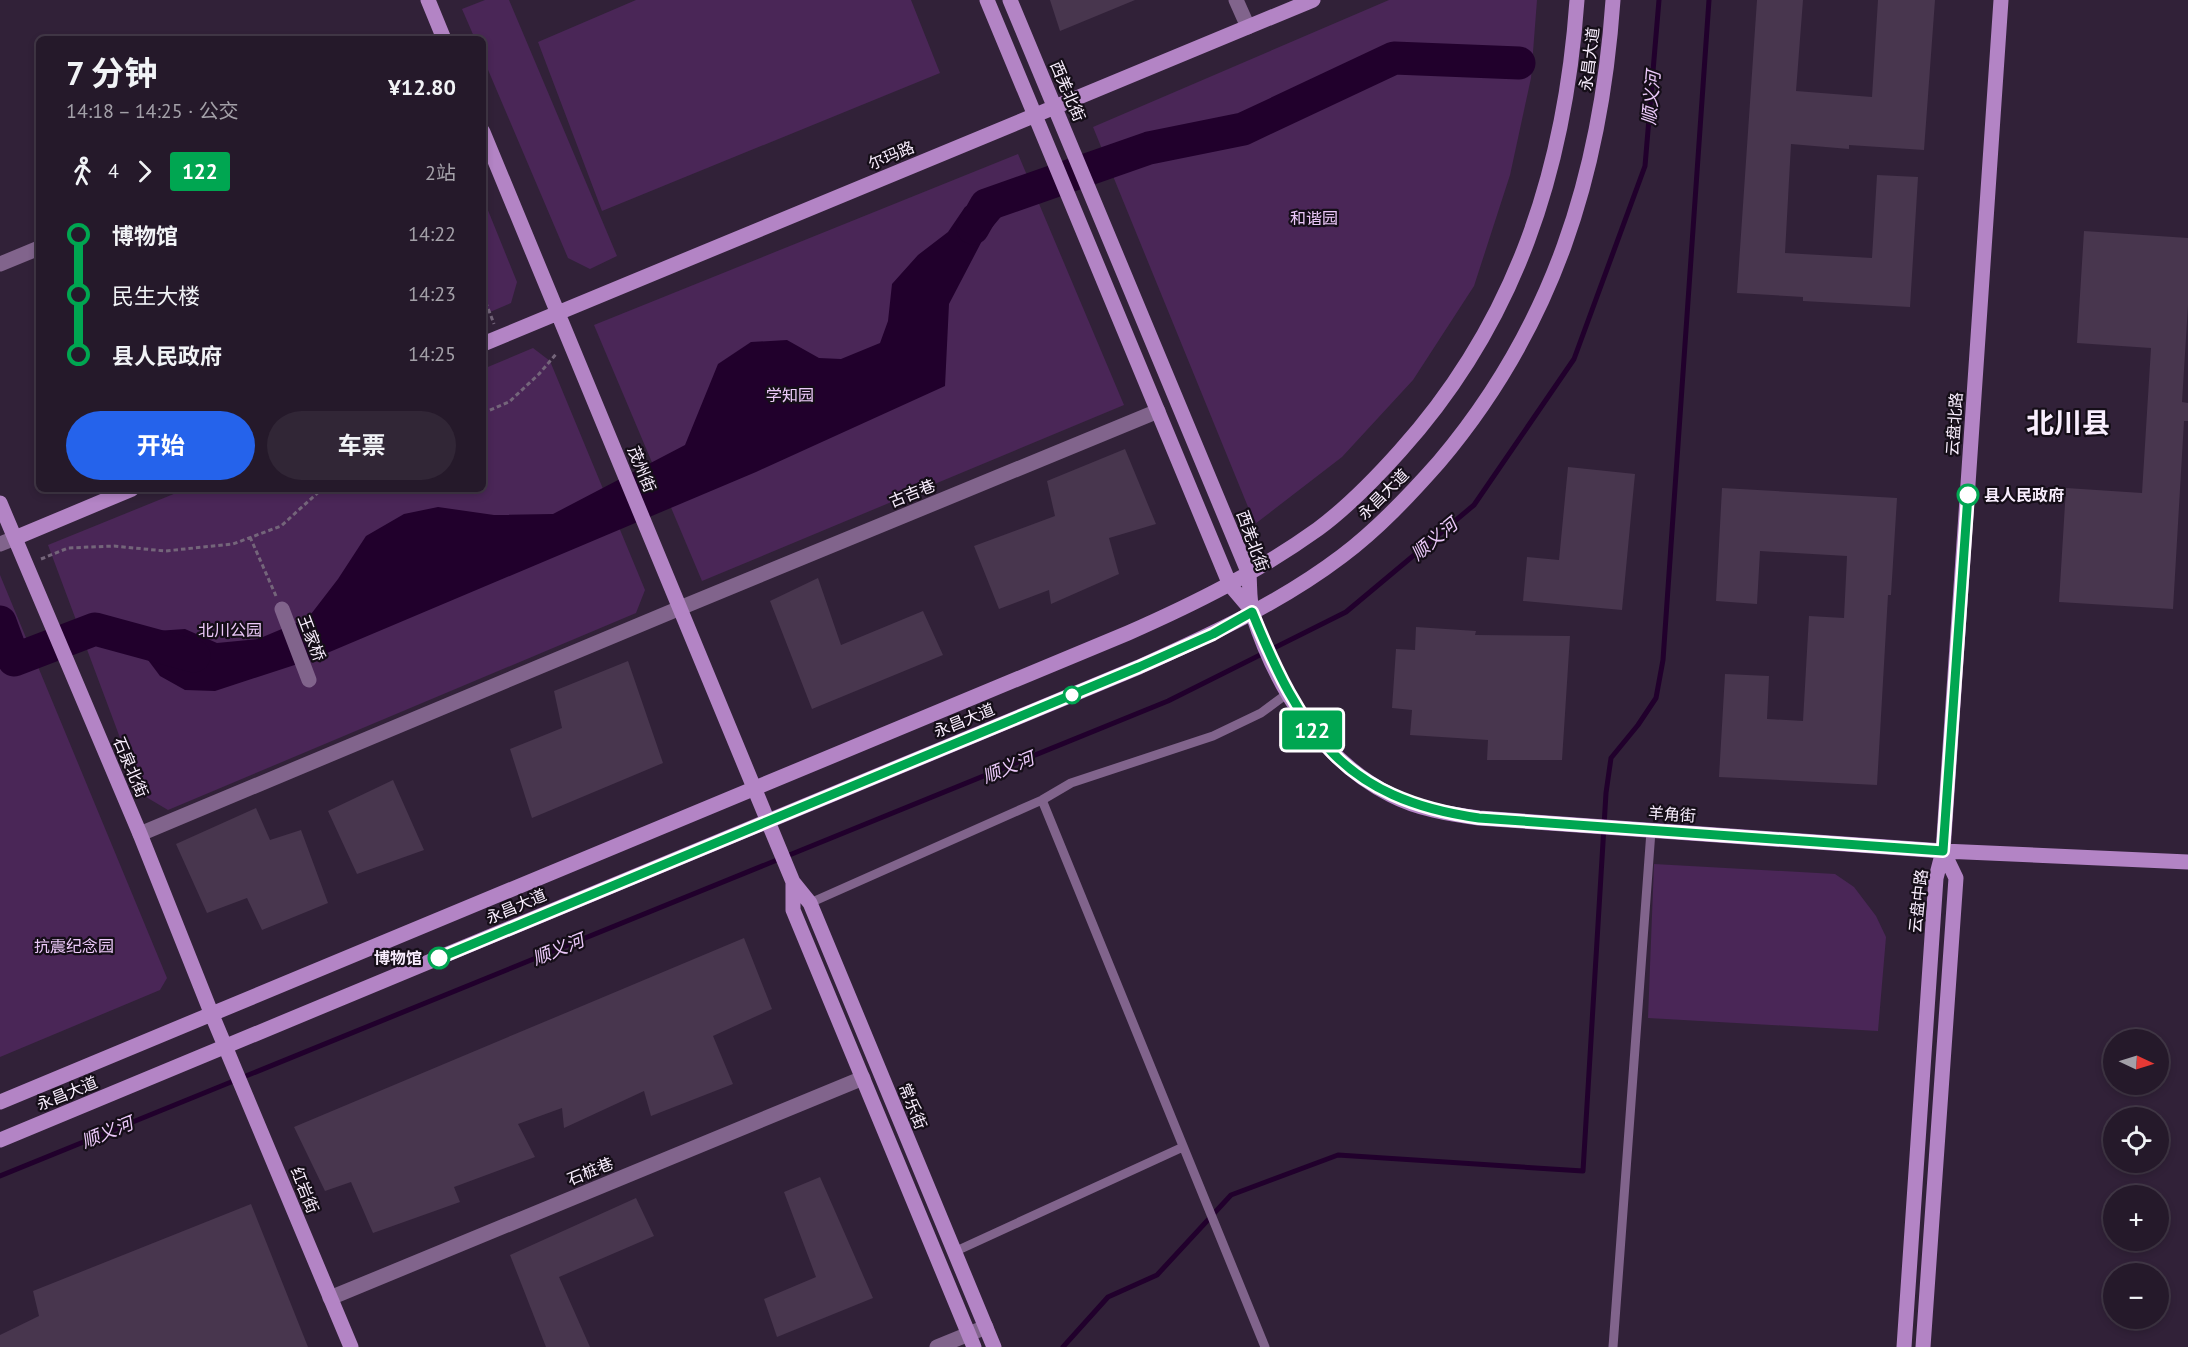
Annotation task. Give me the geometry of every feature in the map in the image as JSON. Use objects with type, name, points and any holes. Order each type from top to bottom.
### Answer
[{"type":"main road","points":[[428,0],[443,36]]},
{"type":"main road","points":[[987,0],[1230,585],[1252,612]]},
{"type":"main road","name":"西羌北街","points":[[1010,0],[1249,574],[1252,612]]},
{"type":"main road","name":"尔玛路","points":[[486,343],[1313,0]]},
{"type":"main road","name":"永昌大道","points":[[0,1102],[1128,633],[1230,585],[1320,528],[1366,489],[1440,405],[1493,321],[1520,264],[1538,215],[1553,161],[1566,101],[1577,0]]},
{"type":"main road","name":"永昌大道","points":[[0,1140],[1139,667],[1213,634],[1288,593],[1342,556],[1391,515],[1469,426],[1501,379],[1535,318],[1572,226],[1588,170],[1610,48],[1613,0]]},
{"type":"main road","name":"云盘北路","points":[[1943,851],[2001,0]]},
{"type":"main road","name":"茂州街","points":[[486,139],[768,820]]},
{"type":"main road","points":[[7,541],[125,492]]},
{"type":"main road","name":"石泉北街","points":[[0,503],[7,541],[26,565],[140,834],[226,1047]]},
{"type":"main road","name":"羊角街","points":[[1252,612],[1285,687],[1316,735],[1339,760],[1364,779],[1391,795],[1420,807],[1479,818],[1620,829],[1943,851],[2188,862]]},
{"type":"main road","name":"常乐街","points":[[768,820],[793,882],[810,903],[994,1347]]},
{"type":"main road","name":"云盘中路","points":[[1904,1347],[1936,878],[1943,851]]},
{"type":"main road","name":"云盘中路","points":[[1923,1347],[1956,878],[1943,851]]},
{"type":"main road","name":"常乐街","points":[[793,882],[793,910],[972,1340]]},
{"type":"main road","name":"红岩街","points":[[226,1047],[351,1347]]},
{"type":"street","points":[[1236,0],[1248,27]]},
{"type":"street","points":[[0,264],[36,249]]},
{"type":"street","name":"古吉巷","points":[[140,834],[1158,411]]},
{"type":"street","name":"王家桥","points":[[282,609],[309,680]]},
{"type":"street","name":"石桩巷","points":[[330,1298],[863,1077]]},
{"type":"street","points":[[937,1347],[972,1340],[986,1327]]},
{"type":"lane","points":[[810,903],[1041,800],[1071,783],[1213,736],[1261,713],[1285,687]]},
{"type":"lane","points":[[1041,800],[1265,1347]]},
{"type":"lane","points":[[1613,1347],[1651,831]]},
{"type":"lane","points":[[954,1252],[1183,1147]]},
{"type":"path","points":[[486,303],[499,337]]},
{"type":"path","points":[[486,412],[509,402],[539,374],[569,340]]},
{"type":"path","points":[[26,565],[68,548],[114,546],[165,551],[233,543],[281,526],[319,492]]},
{"type":"path","points":[[250,537],[282,609]]},
{"type":"green space","points":[[485,0],[509,0],[617,256],[590,269],[568,258],[486,65],[486,36],[474,36],[462,9]]},
{"type":"green space","points":[[636,0],[911,0],[940,73],[602,211],[538,42]]},
{"type":"green space","name":"和谐园","points":[[1389,0],[1537,0],[1531,78],[1510,175],[1474,286],[1413,380],[1342,457],[1255,524],[1093,127]]},
{"type":"green space","name":"学知园","points":[[1018,154],[1124,405],[702,581],[594,325]]},
{"type":"green space","points":[[486,205],[517,282],[511,303],[486,314]]},
{"type":"green space","name":"北川公园","points":[[533,348],[550,361],[645,590],[636,613],[168,810],[141,794],[48,545],[179,492],[486,492],[486,368]]},
{"type":"green space","name":"抗震纪念园","points":[[0,575],[167,978],[160,990],[0,1057]]},
{"type":"green space","points":[[1654,864],[1835,874],[1854,887],[1876,916],[1886,937],[1878,1031],[1648,1018]]},
{"type":"shaded area","points":[[996,188],[1009,207],[984,237],[949,304],[945,386],[756,472],[313,659],[215,691],[185,690],[160,676],[145,656],[156,631],[185,629],[217,643],[258,639],[308,618],[338,579],[366,536],[404,514],[438,507],[494,515],[553,514],[685,445],[718,364],[751,342],[787,340],[819,358],[841,359],[880,343],[888,321],[892,284],[918,255],[948,232],[965,207]]},
{"type":"building","points":[[1050,0],[1135,0],[1060,31]]},
{"type":"building","points":[[1757,0],[1803,0],[1796,91],[1872,97],[1878,0],[1935,0],[1924,150],[1849,145],[1849,149],[1791,144],[1785,253],[1872,258],[1877,175],[1918,177],[1910,307],[1803,301],[1803,297],[1737,293]]},
{"type":"building","points":[[2084,231],[2188,238],[2188,305],[2182,402],[2188,403],[2188,421],[2184,421],[2173,609],[2059,602],[2066,488],[2142,493],[2151,348],[2077,343]]},
{"type":"building","points":[[1125,449],[1156,524],[1109,538],[1119,574],[1051,604],[1049,590],[999,609],[974,546],[1055,516],[1047,481]]},
{"type":"building","points":[[1568,467],[1635,474],[1622,610],[1523,601],[1527,557],[1559,560]]},
{"type":"building","points":[[1722,488],[1897,498],[1891,595],[1888,595],[1877,785],[1719,777],[1725,674],[1769,676],[1767,719],[1803,721],[1809,616],[1844,618],[1847,556],[1760,551],[1757,604],[1716,601]]},
{"type":"building","points":[[818,578],[841,645],[923,611],[943,655],[812,709],[770,601]]},
{"type":"building","points":[[1416,627],[1476,631],[1475,635],[1570,636],[1562,760],[1487,760],[1488,740],[1410,735],[1412,710],[1392,708],[1396,649],[1415,650]]},
{"type":"building","points":[[628,661],[663,763],[532,818],[510,749],[562,728],[554,691]]},
{"type":"building","points":[[393,780],[424,850],[357,874],[328,811]]},
{"type":"building","points":[[256,808],[270,840],[301,830],[328,903],[262,930],[247,898],[207,913],[176,844]]},
{"type":"building","points":[[744,938],[772,1009],[713,1036],[733,1084],[651,1116],[644,1091],[564,1128],[562,1108],[518,1124],[535,1157],[454,1187],[460,1202],[373,1233],[351,1182],[325,1191],[294,1127]]},
{"type":"building","points":[[820,1177],[873,1298],[777,1337],[764,1299],[816,1277],[784,1192]]},
{"type":"building","points":[[636,1198],[654,1236],[559,1277],[590,1347],[546,1347],[510,1255]]},
{"type":"building","points":[[251,1204],[308,1347],[0,1347],[0,1335],[39,1316],[33,1291]]},
{"type":"waterway","name":"顺义河","points":[[0,1176],[1168,701],[1346,612],[1474,505],[1574,359],[1645,166],[1659,0]]},
{"type":"waterway","points":[[1063,1347],[1108,1297],[1157,1275],[1231,1195],[1338,1155],[1583,1171],[1606,793],[1611,758],[1638,725],[1656,698],[1663,660],[1709,0]]},
{"type":"waterway","points":[[973,228],[986,205],[1149,148],[1243,129],[1394,58],[1519,63]]},
{"type":"waterway","points":[[0,622],[14,660],[95,629],[194,656]]},
{"type":"bus line","name":"122","points":[[439,958],[1139,667],[1213,634],[1252,612],[1282,680],[1297,708],[1316,735],[1339,760],[1364,779],[1391,795],[1420,807],[1479,818],[1943,851],[1968,495]]},
{"type":"place","name":"县人民政府","points":[[1968,495]]},
{"type":"place","name":"博物馆","points":[[439,958]]},
{"type":"district","name":"北川县","points":[[2068,422]]}]
